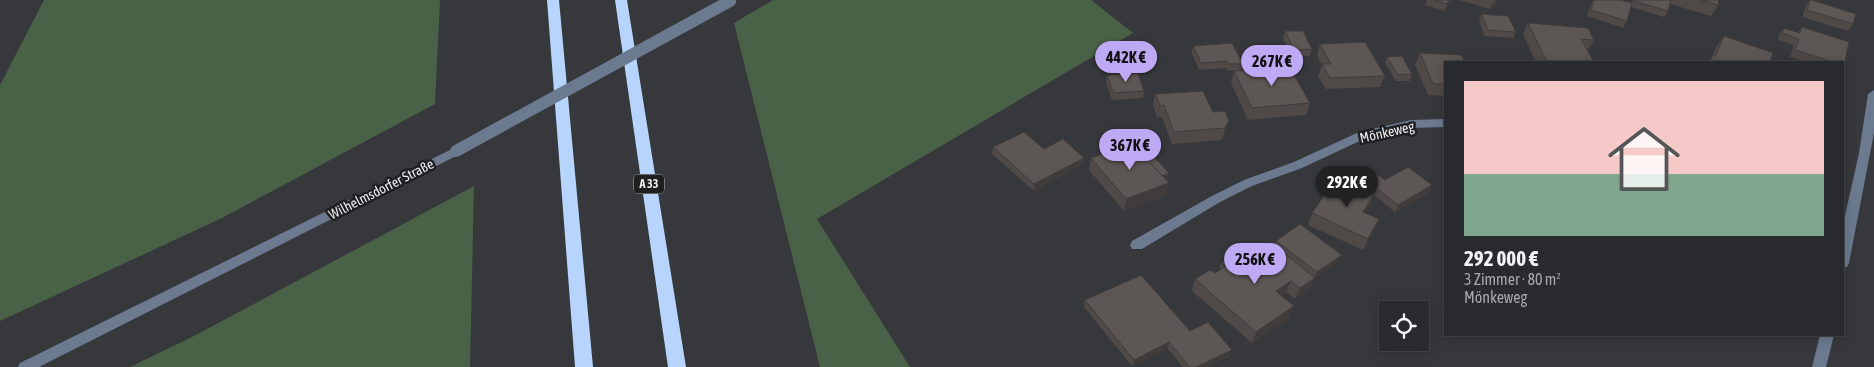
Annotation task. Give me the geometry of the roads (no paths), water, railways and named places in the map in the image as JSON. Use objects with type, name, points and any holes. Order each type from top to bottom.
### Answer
[{"type":"highway","points":[[554,0],[584,367]]},
{"type":"highway","name":"A 33","points":[[621,0],[678,367]]},
{"type":"street","name":"Wilhelmsdorfer Straße","points":[[25,367],[456,151],[731,0]]},
{"type":"street","points":[[1844,251],[1870,154],[1874,94]]},
{"type":"street","name":"Mönkeweg","points":[[1137,245],[1216,199],[1248,183],[1298,165],[1363,135],[1411,124],[1444,123]]},
{"type":"street","points":[[1819,367],[1826,336]]}]
